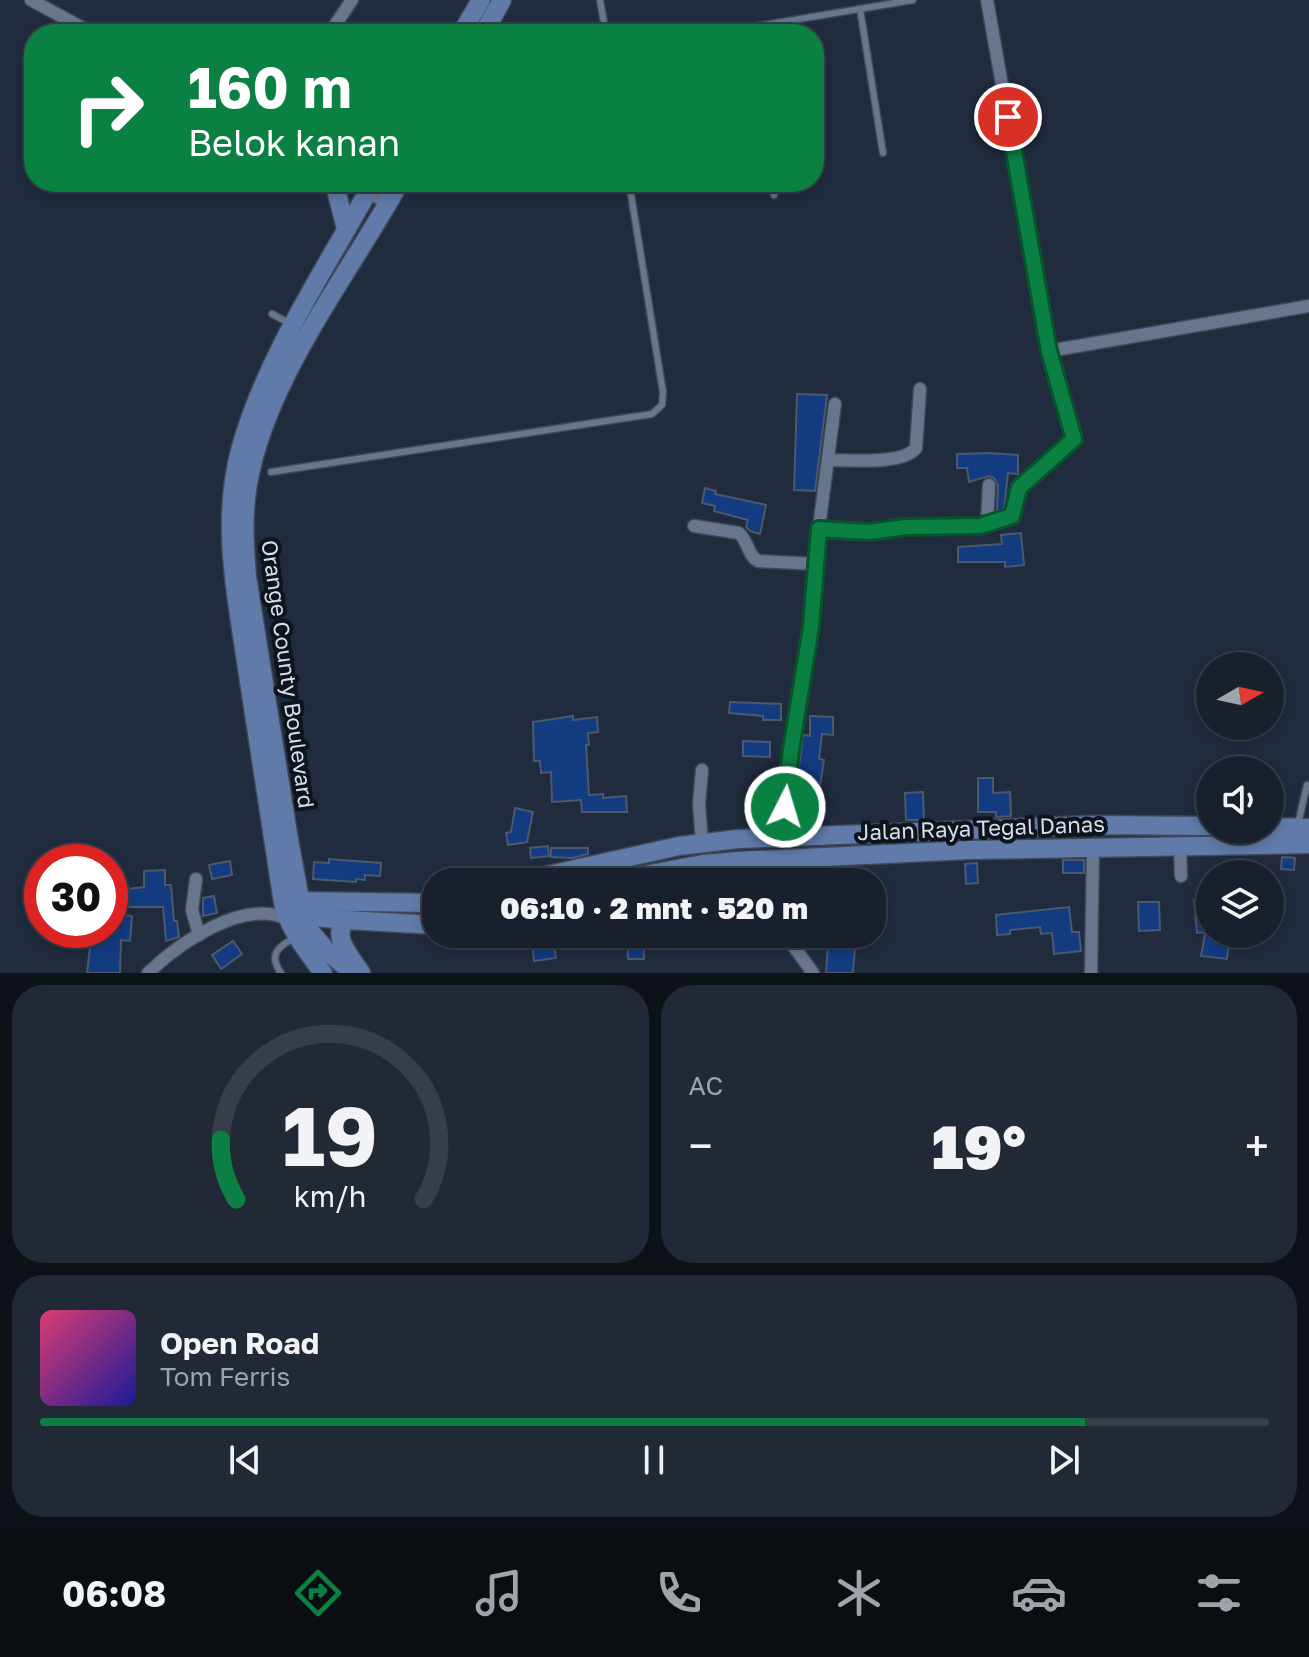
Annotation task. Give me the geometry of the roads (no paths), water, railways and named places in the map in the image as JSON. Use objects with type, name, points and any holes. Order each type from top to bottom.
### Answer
[{"type":"street","points":[[31,0],[75,24]]},
{"type":"street","points":[[335,0],[349,4],[336,24]]},
{"type":"street","points":[[467,24],[481,0]]},
{"type":"street","points":[[489,24],[502,0]]},
{"type":"street","points":[[819,529],[869,532],[987,523],[1012,516],[1019,488],[1074,439],[1049,351],[987,0]]},
{"type":"street","points":[[337,192],[346,229]]},
{"type":"street","name":"Orange County Boulevard","points":[[323,973],[310,955],[297,917],[247,577],[244,534],[246,495],[256,453],[302,329],[346,229],[367,192]]},
{"type":"street","name":"Orange County Boulevard","points":[[302,329],[391,192]]},
{"type":"street","points":[[1049,351],[1309,306]]},
{"type":"street","points":[[829,460],[900,458],[912,454],[916,448],[920,389]]},
{"type":"street","points":[[783,836],[791,750],[811,627],[819,529],[835,404]]},
{"type":"street","points":[[987,523],[989,485]]},
{"type":"street","points":[[694,526],[739,533],[748,544],[753,558],[758,561],[816,564]]},
{"type":"street","points":[[702,770],[699,804],[702,842]]},
{"type":"street","name":"Jalan Raya Tegal Danas","points":[[582,868],[702,842],[738,839],[1092,825],[1196,826]]},
{"type":"street","points":[[970,830],[970,850]]},
{"type":"street","points":[[738,839],[739,861]]},
{"type":"street","name":"Jalan Raya Tegal Danas","points":[[682,868],[739,861],[970,850],[1309,844]]},
{"type":"street","points":[[1180,846],[1181,876]]},
{"type":"street","points":[[1091,973],[1093,847]]},
{"type":"street","points":[[793,859],[793,868]]},
{"type":"street","points":[[196,879],[192,910],[199,935]]},
{"type":"street","points":[[297,917],[327,902],[422,903]]},
{"type":"street","points":[[148,973],[160,961],[199,935],[240,917],[422,924]]},
{"type":"street","points":[[297,917],[338,962],[353,973]]},
{"type":"street","points":[[346,920],[341,925],[340,938],[361,973]]},
{"type":"street","points":[[795,948],[813,973]]},
{"type":"lane","points":[[600,0],[604,24]]},
{"type":"lane","points":[[781,24],[913,0]]},
{"type":"lane","points":[[860,9],[883,153]]},
{"type":"lane","points":[[271,472],[652,414],[662,405],[663,392],[631,192]]},
{"type":"lane","points":[[272,314],[302,329]]},
{"type":"lane","points":[[1303,828],[1307,785]]},
{"type":"lane","points":[[281,973],[275,965],[275,951],[297,917]]}]
